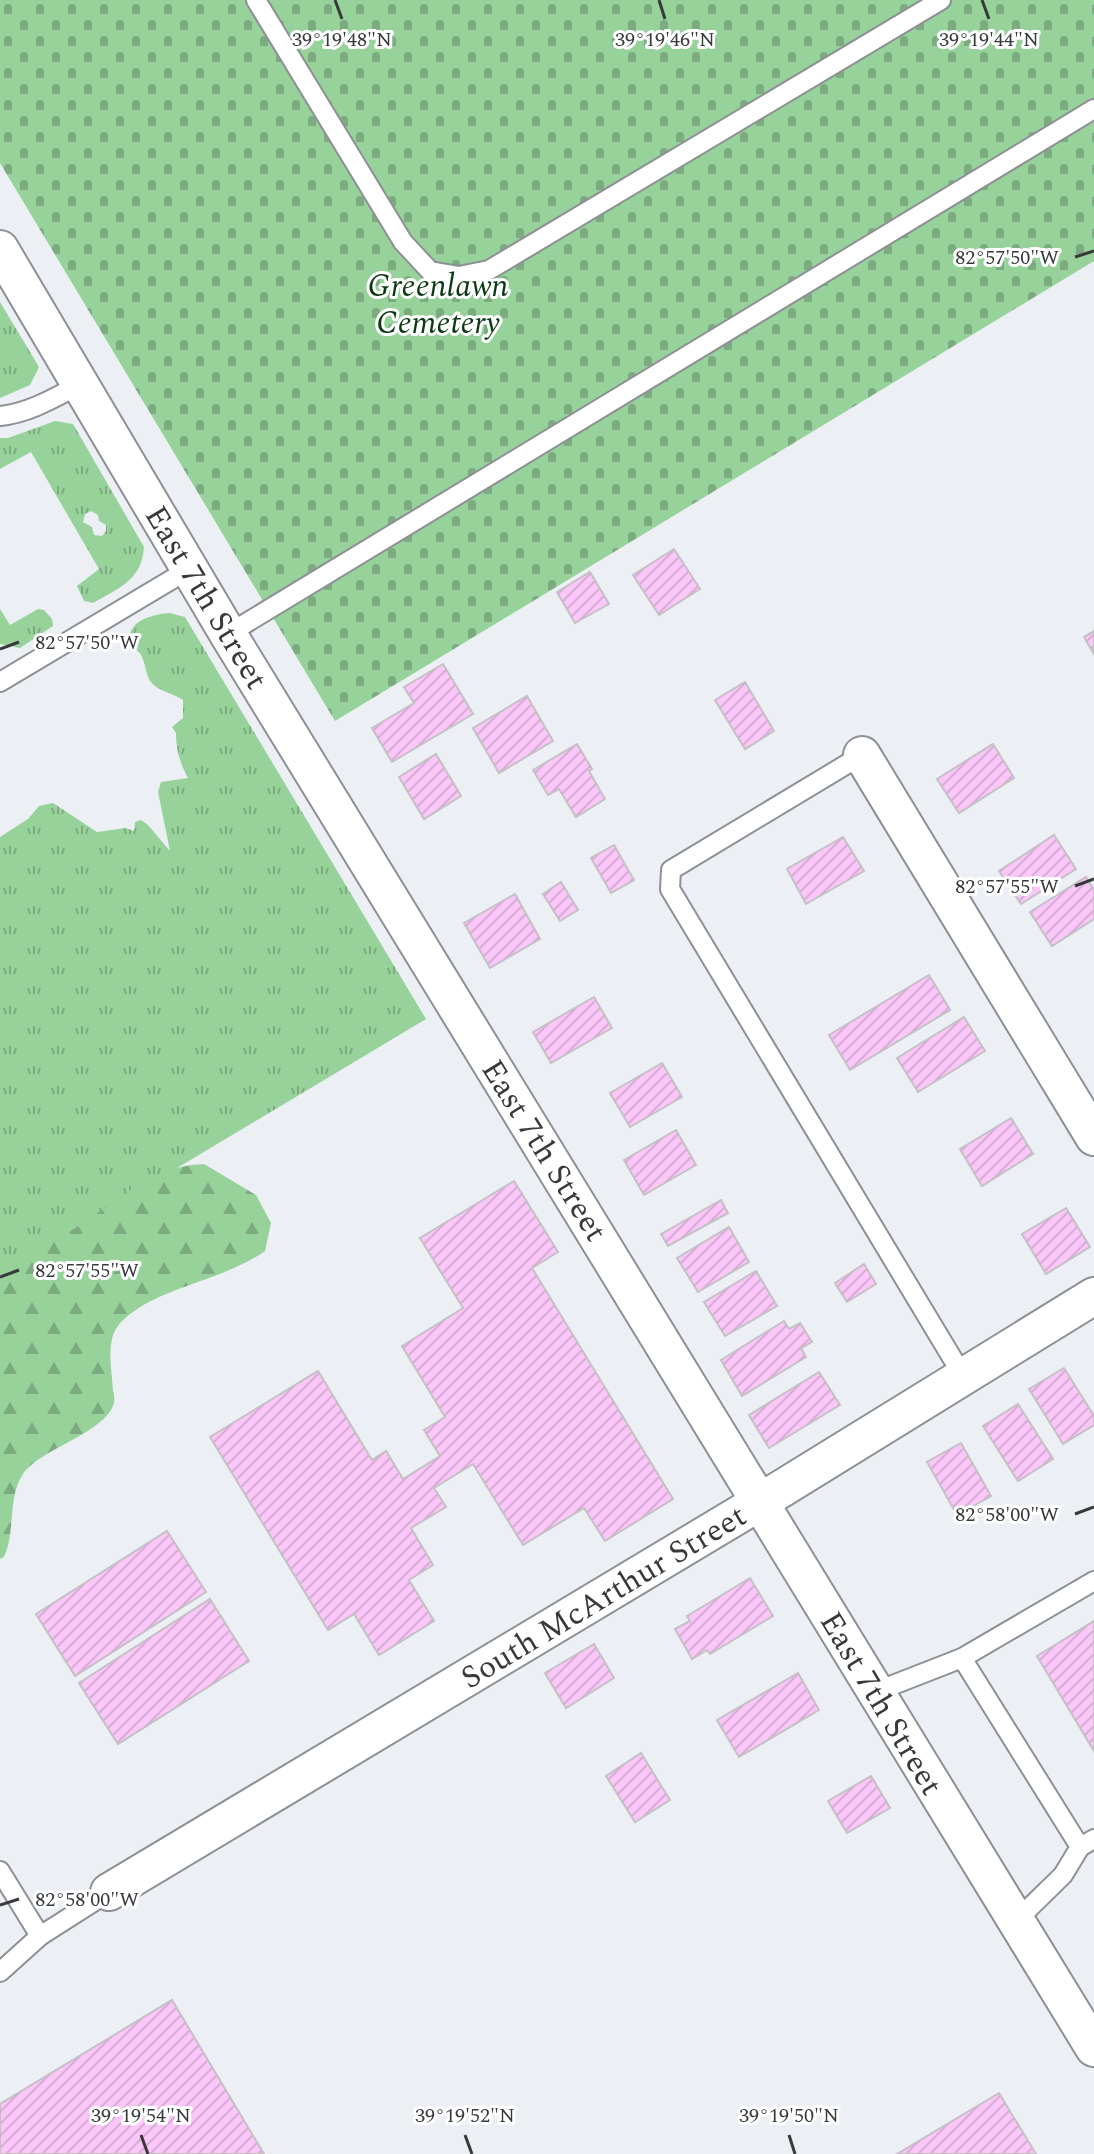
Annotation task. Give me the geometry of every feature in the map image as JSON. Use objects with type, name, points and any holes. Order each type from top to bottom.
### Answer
[{"type":"street","name":"East 7th Street","points":[[0,249],[228,634],[1094,2048]]},
{"type":"street","points":[[862,755],[1094,1137]]},
{"type":"street","name":"South McArthur Street","points":[[109,1892],[760,1502],[1094,1296]]},
{"type":"lane","points":[[256,0],[403,242],[430,271],[459,276],[489,270],[941,0]]},
{"type":"lane","points":[[228,634],[1094,109]]},
{"type":"lane","points":[[0,416],[15,415],[36,407],[79,385]]},
{"type":"lane","points":[[0,682],[191,568]]},
{"type":"lane","points":[[862,755],[671,870],[670,889],[963,1376]]},
{"type":"lane","points":[[875,1692],[962,1658],[1094,1581]]},
{"type":"lane","points":[[962,1658],[1087,1843],[1063,1875],[1016,1921]]},
{"type":"lane","points":[[0,1871],[40,1936]]},
{"type":"lane","points":[[0,1972],[40,1936],[109,1892]]},
{"type":"green space","name":"Greenlawn Cemetery","points":[[0,0],[1094,0],[1094,261],[335,721],[0,163]]},
{"type":"green space","points":[[0,302],[39,367],[30,385],[0,398]]},
{"type":"green space","points":[[55,421],[73,424],[144,547],[139,568],[128,582],[93,603],[84,601],[77,586],[99,569],[31,452],[0,469],[0,438]],"holes":[[[91,511],[98,515],[99,521],[106,525],[102,536],[94,535],[92,527],[83,522],[85,514]]]},
{"type":"green space","points":[[0,609],[10,625],[38,609],[44,610],[52,619],[53,626],[20,648],[0,644]]},
{"type":"green space","points":[[170,613],[185,617],[426,1019],[0,1274],[0,837],[28,819],[39,806],[53,803],[97,832],[126,828],[134,831],[135,822],[141,820],[170,851],[158,792],[161,782],[188,778],[172,727],[183,718],[183,700],[152,683],[141,656],[134,648],[131,632],[134,626],[147,618]]},
{"type":"green space","points":[[204,1164],[256,1195],[271,1223],[265,1251],[230,1270],[153,1300],[122,1321],[116,1328],[111,1345],[114,1403],[109,1414],[86,1432],[44,1456],[23,1474],[15,1493],[8,1547],[0,1559],[0,1266],[59,1238],[147,1180],[183,1166]]},
{"type":"building","points":[[674,549],[700,589],[659,615],[633,575]]},
{"type":"building","points":[[590,572],[609,604],[575,623],[557,592]]},
{"type":"building","points":[[1094,631],[1094,654],[1084,637]]},
{"type":"building","points":[[443,664],[473,714],[392,762],[372,728],[414,703],[404,687]]},
{"type":"building","points":[[745,682],[774,731],[745,749],[715,700]]},
{"type":"building","points":[[527,696],[553,741],[499,773],[473,728]]},
{"type":"building","points":[[577,744],[605,799],[576,817],[559,789],[548,795],[533,770]]},
{"type":"building","points":[[993,744],[1014,778],[959,813],[937,779]]},
{"type":"building","points":[[436,754],[461,796],[424,819],[399,777]]},
{"type":"building","points":[[1054,835],[1076,869],[1021,904],[999,871]]},
{"type":"building","points":[[843,837],[864,871],[806,904],[787,869]]},
{"type":"building","points":[[614,845],[634,880],[611,893],[591,858]]},
{"type":"building","points":[[1086,877],[1094,890],[1094,919],[1052,946],[1030,912]]},
{"type":"building","points":[[561,882],[578,910],[560,921],[543,894]]},
{"type":"building","points":[[515,894],[540,939],[490,968],[464,923]]},
{"type":"building","points":[[929,975],[950,1010],[850,1070],[829,1035]]},
{"type":"building","points":[[594,997],[612,1028],[551,1063],[533,1032]]},
{"type":"building","points":[[964,1017],[985,1051],[918,1092],[897,1058]]},
{"type":"building","points":[[662,1063],[682,1097],[630,1127],[610,1093]]},
{"type":"building","points":[[1011,1118],[1033,1154],[982,1186],[960,1149]]},
{"type":"building","points":[[676,1130],[696,1165],[644,1195],[624,1160]]},
{"type":"building","points":[[514,1181],[558,1252],[532,1268],[673,1499],[605,1541],[584,1508],[523,1545],[473,1464],[434,1488],[446,1507],[411,1528],[433,1565],[409,1580],[434,1621],[379,1655],[354,1614],[328,1630],[210,1437],[318,1371],[372,1460],[386,1451],[403,1479],[440,1456],[424,1430],[445,1417],[402,1346],[463,1308],[420,1238]]},
{"type":"building","points":[[721,1200],[728,1213],[668,1246],[661,1234]]},
{"type":"building","points":[[1066,1208],[1090,1247],[1046,1274],[1022,1234]]},
{"type":"building","points":[[729,1227],[749,1262],[698,1292],[677,1258]]},
{"type":"building","points":[[864,1264],[876,1284],[847,1302],[835,1283]]},
{"type":"building","points":[[756,1271],[777,1306],[725,1336],[704,1302]]},
{"type":"building","points":[[784,1321],[789,1329],[800,1323],[812,1342],[801,1348],[806,1357],[742,1396],[721,1360]]},
{"type":"building","points":[[1064,1368],[1094,1416],[1094,1425],[1063,1444],[1029,1389]]},
{"type":"building","points":[[819,1372],[840,1405],[769,1448],[749,1415]]},
{"type":"building","points":[[1018,1404],[1053,1459],[1018,1481],[983,1426]]},
{"type":"building","points":[[961,1443],[991,1496],[957,1515],[927,1462]]},
{"type":"building","points":[[167,1531],[206,1592],[75,1676],[36,1614]]},
{"type":"building","points":[[750,1578],[773,1616],[710,1654],[707,1650],[692,1659],[675,1629],[690,1621],[687,1616]]},
{"type":"building","points":[[210,1599],[249,1661],[118,1744],[79,1683]]},
{"type":"building","points":[[1094,1621],[1094,1751],[1037,1656]]},
{"type":"building","points":[[594,1644],[614,1678],[566,1708],[545,1673]]},
{"type":"building","points":[[798,1673],[819,1710],[739,1757],[717,1720]]},
{"type":"building","points":[[641,1753],[670,1800],[635,1822],[606,1776]]},
{"type":"building","points":[[871,1776],[890,1808],[847,1833],[828,1801]]},
{"type":"building","points":[[172,2000],[264,2154],[0,2154],[0,2104]]},
{"type":"building","points":[[999,2093],[1036,2154],[897,2154]]}]
